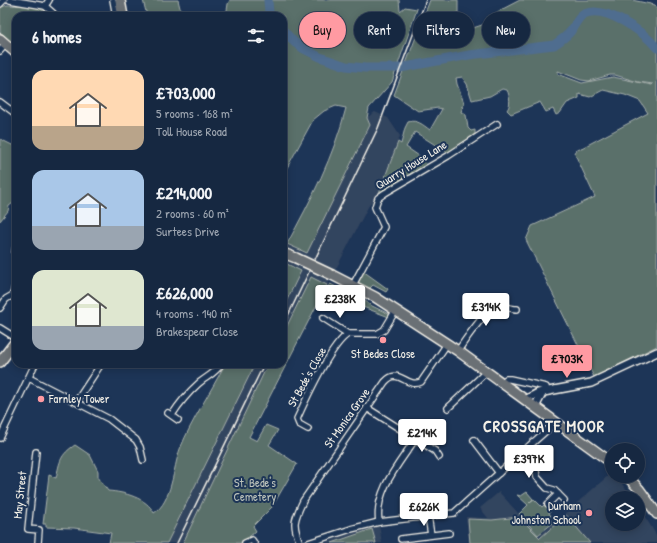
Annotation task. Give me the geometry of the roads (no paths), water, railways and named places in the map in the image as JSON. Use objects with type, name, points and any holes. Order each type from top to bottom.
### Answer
[{"type":"main road","points":[[120,0],[122,12]]},
{"type":"main road","points":[[2,45],[12,51]]},
{"type":"main road","points":[[287,255],[376,297],[458,351],[605,458]]},
{"type":"main road","points":[[0,362],[12,346]]},
{"type":"main road","points":[[633,483],[657,514]]},
{"type":"street","points":[[0,4],[4,0]]},
{"type":"street","points":[[10,0],[45,6],[51,12]]},
{"type":"street","points":[[45,6],[49,0]]},
{"type":"street","points":[[113,0],[115,12]]},
{"type":"street","points":[[0,102],[12,111]]},
{"type":"street","name":"Quarry House Lane","points":[[353,285],[384,227],[374,207],[378,198],[403,181],[448,156],[497,124]]},
{"type":"street","points":[[0,308],[6,299],[12,297]]},
{"type":"street","points":[[458,351],[491,308],[496,306],[517,309]]},
{"type":"street","points":[[322,318],[348,334],[377,334],[384,330],[396,310]]},
{"type":"street","points":[[0,328],[12,336]]},
{"type":"street","name":"St Bede's Close","points":[[308,429],[299,424],[297,419],[316,380],[339,342],[348,334]]},
{"type":"street","name":"St Monica Grove","points":[[300,543],[294,530],[296,517],[303,502],[389,377],[396,376],[411,384],[421,382],[447,344]]},
{"type":"street","points":[[525,400],[531,396],[545,392],[591,383],[657,352]]},
{"type":"street","points":[[0,438],[33,368]]},
{"type":"street","points":[[76,402],[98,368]]},
{"type":"street","points":[[178,420],[170,414],[198,384],[218,368]]},
{"type":"street","points":[[448,408],[486,372]]},
{"type":"street","points":[[28,378],[110,419],[136,440],[140,447],[143,460]]},
{"type":"street","points":[[502,383],[510,379],[546,387],[545,392],[535,407]]},
{"type":"street","points":[[367,408],[435,451],[438,458]]},
{"type":"street","points":[[308,543],[351,529],[379,522],[454,513],[556,422]]},
{"type":"street","points":[[379,522],[377,512],[381,494],[416,438]]},
{"type":"street","points":[[474,440],[500,473]]},
{"type":"street","name":"May Street","points":[[36,452],[28,529],[39,530],[38,543]]},
{"type":"street","points":[[520,454],[536,472],[537,477],[547,488],[554,490],[564,500]]},
{"type":"street","points":[[548,504],[558,494]]},
{"type":"street","points":[[428,516],[431,535]]},
{"type":"street","points":[[401,539],[449,533]]},
{"type":"street","points":[[246,542],[252,540],[254,543]]},
{"type":"waterway","points":[[268,0],[269,12]]},
{"type":"waterway","points":[[287,34],[294,42],[304,49],[320,57],[346,66],[365,68],[400,68],[469,55],[554,45],[571,31],[582,15],[593,12],[613,16],[624,22],[643,35],[657,48]]},
{"type":"railway","points":[[287,318],[378,128],[426,0]]},
{"type":"railway","points":[[177,543],[262,368]]},
{"type":"place","name":"St Bedes Close","points":[[383,340]]},
{"type":"place","name":"Farnley Tower","points":[[41,399]]},
{"type":"place","name":"Durham Johnston School","points":[[589,513]]},
{"type":"district","name":"CROSSGATE MOOR","points":[[544,426]]},
{"type":"park label","name":"St. Bede's Cemetery","points":[[255,490]]}]
